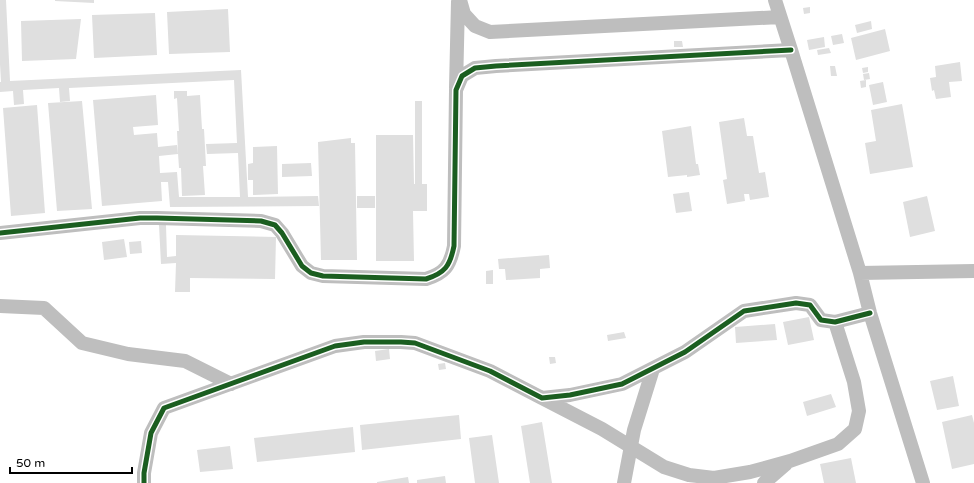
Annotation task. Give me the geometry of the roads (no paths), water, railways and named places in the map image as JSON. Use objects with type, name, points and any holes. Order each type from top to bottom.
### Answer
[{"type":"street","points":[[459,0],[464,14],[475,26],[490,32],[780,17]]},
{"type":"street","points":[[0,233],[140,218],[260,221],[275,225],[282,233],[302,266],[311,273],[323,276],[426,279],[437,275],[446,268],[452,258],[454,246],[459,0]]},
{"type":"street","points":[[775,0],[860,273],[870,313],[923,483]]},
{"type":"street","points":[[456,90],[462,76],[475,68],[791,50]]},
{"type":"street","points":[[860,273],[974,271]]},
{"type":"street","points":[[542,398],[570,395],[622,384],[685,352],[744,311],[796,303],[810,305],[821,320],[835,322],[870,313]]},
{"type":"street","points":[[0,306],[44,308],[82,343],[128,354],[185,361],[231,384]]},
{"type":"street","points":[[144,483],[144,473],[151,434],[164,408],[335,346],[364,342],[415,343],[490,371],[602,429],[664,467],[690,475],[714,478],[761,478],[790,461],[838,444],[854,429],[859,411],[854,382],[835,322]]},
{"type":"street","points":[[624,483],[634,430],[653,369]]}]
